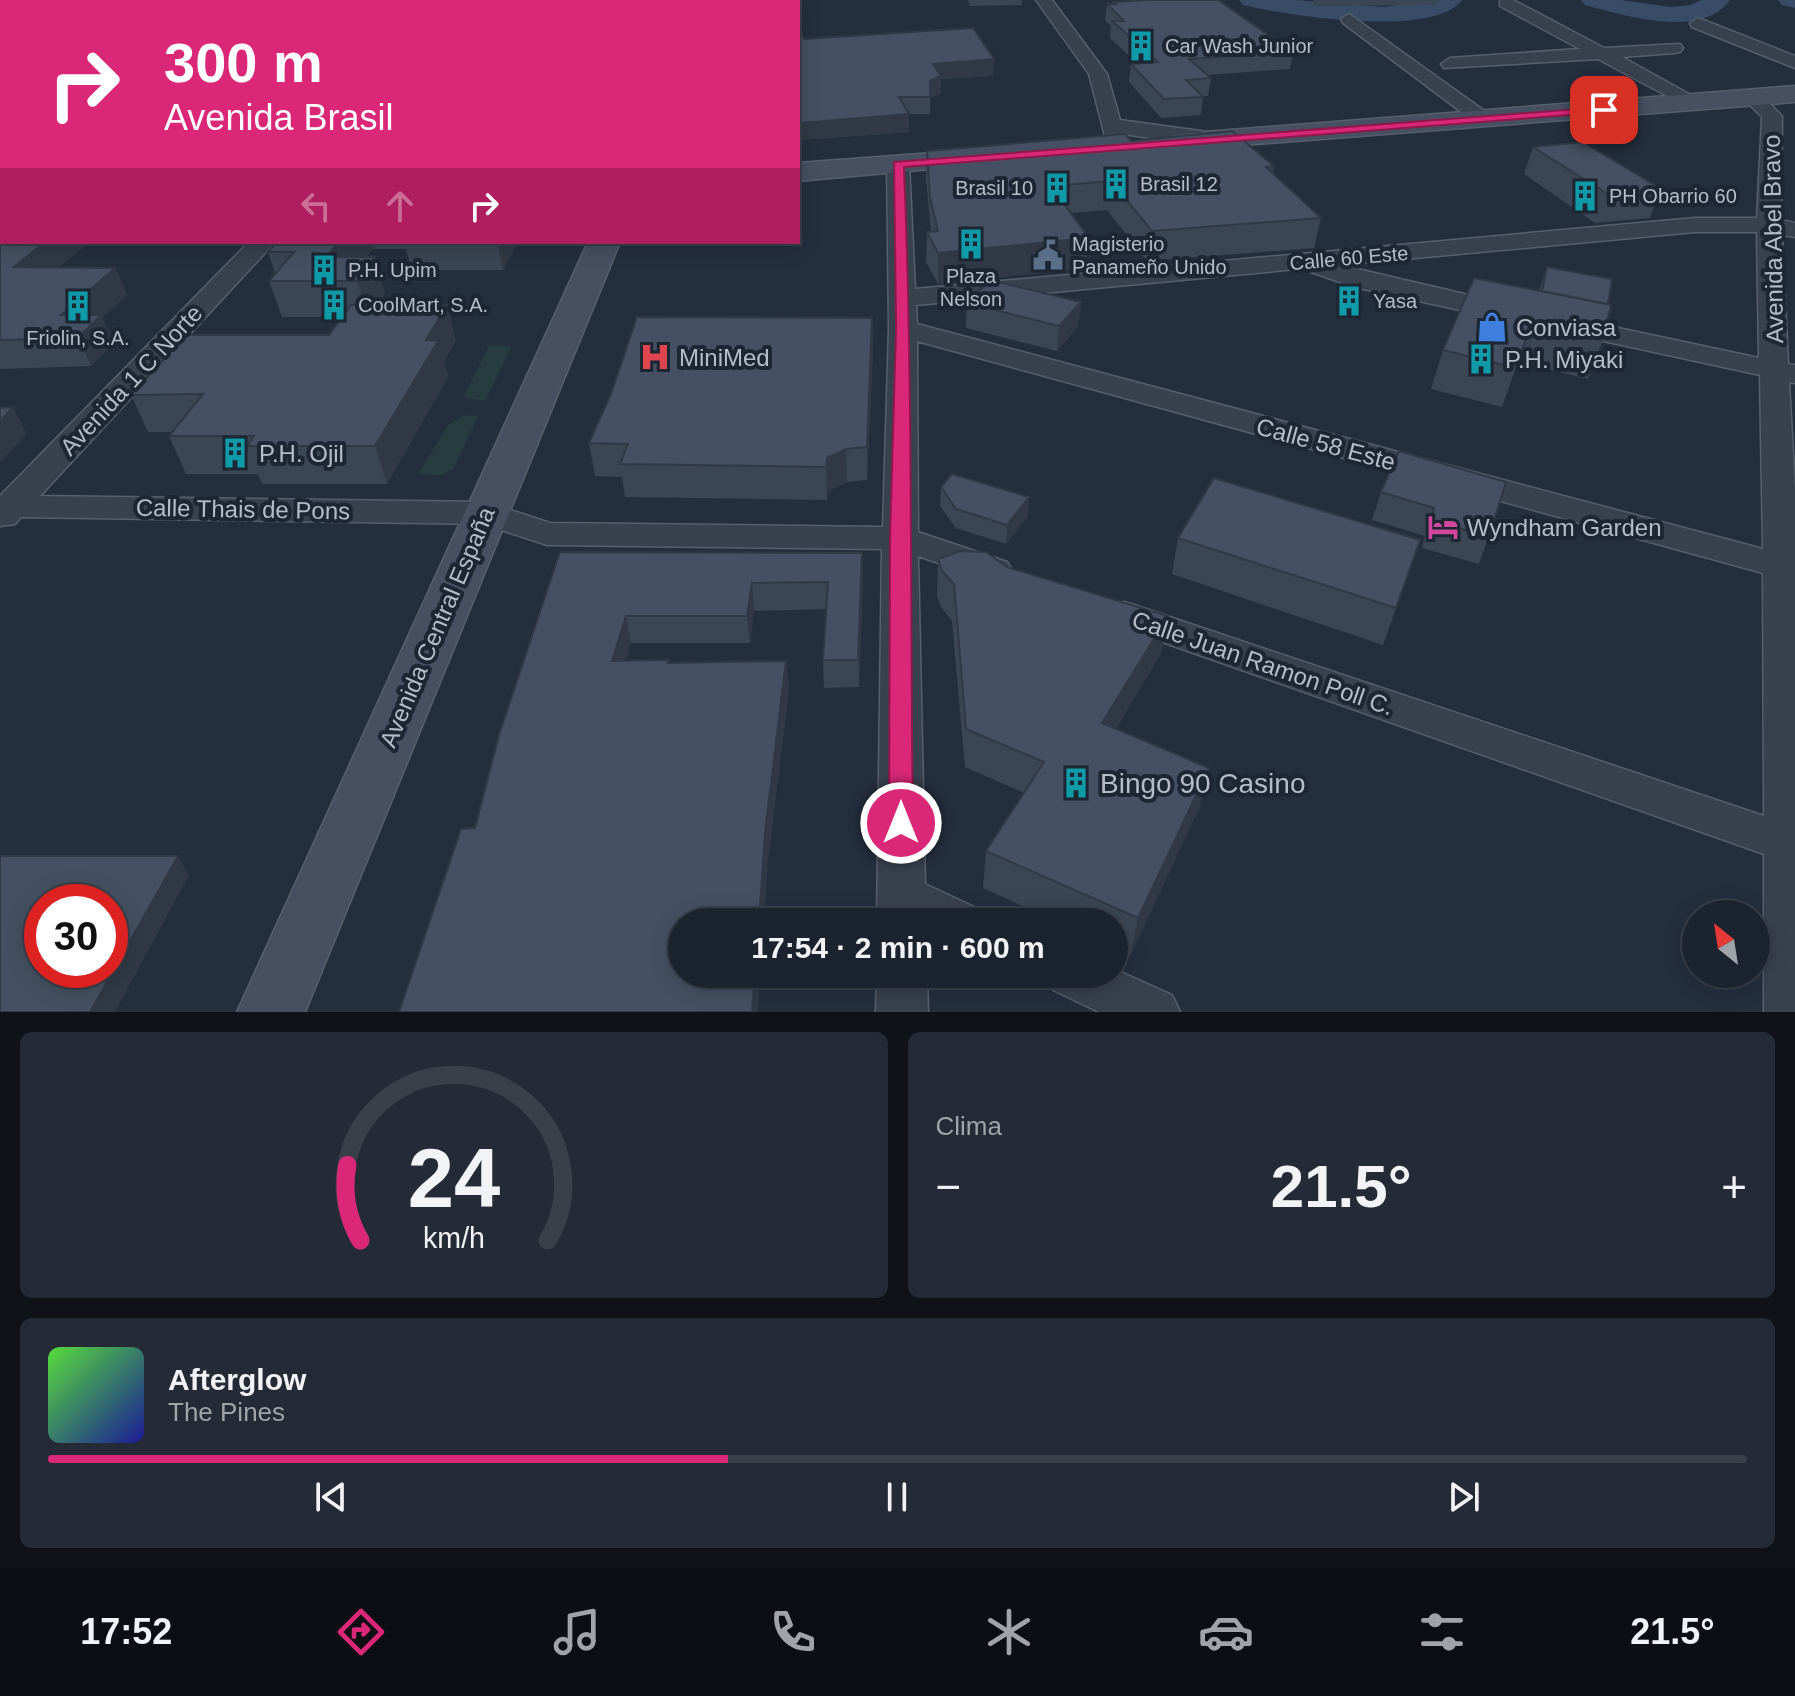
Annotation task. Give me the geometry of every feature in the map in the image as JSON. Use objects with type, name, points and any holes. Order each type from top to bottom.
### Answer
[{"type":"main road","points":[[1086,150],[1114,136],[1215,139],[1795,94]]},
{"type":"main road","points":[[800,172],[1008,155]]},
{"type":"main road","name":"Avenida Central España","points":[[271,1012],[603,244]]},
{"type":"street","points":[[1044,0],[1098,74],[1114,136]]},
{"type":"street","points":[[1506,3],[1606,53],[1695,103]]},
{"type":"street","points":[[1349,19],[1483,119]]},
{"type":"street","points":[[1698,23],[1795,63]]},
{"type":"street","points":[[1450,64],[1674,48]]},
{"type":"street","name":"Avenida Abel Bravo","points":[[1753,98],[1772,116],[1782,227],[1788,568],[1790,1012]]},
{"type":"street","points":[[898,164],[903,313],[901,908]]},
{"type":"street","name":"Calle 60 Este","points":[[903,313],[1309,262],[1695,225],[1782,227]]},
{"type":"street","name":"Avenida 1 C Norte","points":[[4,511],[261,244]]},
{"type":"street","points":[[1309,262],[1354,279],[1785,372]]},
{"type":"street","name":"Calle 58 Este","points":[[903,313],[1788,568]]},
{"type":"street","name":"Calle Thais de Pons","points":[[4,511],[486,513]]},
{"type":"street","points":[[486,513],[547,534],[900,538],[1035,584]]},
{"type":"street","name":"Calle Juan Ramon Poll C.","points":[[1095,605],[1790,844]]},
{"type":"street","points":[[902,988],[902,1012]]},
{"type":"street","points":[[1102,988],[1154,1012]]},
{"type":"green space","points":[[489,346],[512,346],[485,401],[466,398],[465,394]]},
{"type":"green space","points":[[479,415],[453,469],[442,475],[418,474],[449,424],[463,416]]},
{"type":"building","points":[[1147,0],[1218,0],[1293,52],[1189,59],[1211,78],[1186,80],[1203,97],[1164,99],[1131,64],[1158,62],[1112,21],[1124,21],[1107,4]]},
{"type":"building","points":[[973,28],[994,59],[933,64],[941,76],[930,81],[930,97],[899,97],[909,114],[800,123],[800,30],[804,39]]},
{"type":"building","points":[[1232,131],[1274,166],[1266,167],[1321,218],[1152,231],[1111,181],[1051,186],[1089,238],[938,253],[927,232],[938,231],[930,197],[927,151],[1125,134],[1131,141]]},
{"type":"building","points":[[1583,142],[1661,189],[1606,193],[1533,147]]},
{"type":"building","points":[[0,244],[43,244],[14,267],[115,268],[61,315],[101,315],[78,338],[0,340]]},
{"type":"building","points":[[275,244],[337,244],[326,257],[375,257],[357,281],[269,281],[294,252],[268,252]]},
{"type":"building","points":[[1547,267],[1612,279],[1608,304],[1542,291]]},
{"type":"building","points":[[1474,278],[1611,305],[1603,340],[1531,324],[1516,368],[1443,350]]},
{"type":"building","points":[[990,280],[1081,302],[1059,326],[967,303]]},
{"type":"building","points":[[351,305],[447,305],[426,340],[438,341],[375,446],[247,446],[254,436],[169,436],[203,394],[131,395],[186,335],[329,335]]},
{"type":"building","points":[[637,317],[872,318],[867,447],[846,449],[827,458],[826,467],[620,464],[628,444],[589,443],[611,394]]},
{"type":"building","points":[[13,407],[0,421],[0,408]]},
{"type":"building","points":[[1399,451],[1506,482],[1489,536],[1431,521],[1434,508],[1381,492]]},
{"type":"building","points":[[952,474],[1029,497],[1007,525],[956,509],[941,487]]},
{"type":"building","points":[[1214,478],[1420,540],[1396,608],[1178,538]]},
{"type":"building","name":"Bingo 90 Casino","points":[[960,551],[986,552],[1007,567],[1168,616],[1102,723],[1209,768],[1138,918],[1128,914],[1128,908],[1115,908],[986,851],[1044,762],[966,729],[954,584],[942,571],[938,559]]},
{"type":"building","points":[[560,552],[862,553],[858,660],[823,660],[828,582],[752,583],[747,616],[626,616],[612,661],[786,661],[765,832],[760,908],[668,908],[668,988],[754,988],[752,1012],[399,1012],[461,829],[475,828],[499,735]]},
{"type":"building","points":[[0,856],[178,856],[128,945],[128,884],[24,884],[24,988],[104,988],[90,1012],[0,1012]]},
{"type":"waterway","points":[[1251,0],[1361,14],[1406,13],[1450,0]]},
{"type":"waterway","points":[[1593,0],[1670,15],[1695,12],[1718,0]]},
{"type":"waterway","points":[[1790,0],[1795,1]]},
{"type":"place","name":"Car Wash Junior","points":[[1141,46]]},
{"type":"place","name":"Brasil 12","points":[[1116,184]]},
{"type":"place","name":"Brasil 10","points":[[1057,188]]},
{"type":"place","name":"PH Obarrio 60","points":[[1585,196]]},
{"type":"place","name":"Plaza Nelson","points":[[971,244]]},
{"type":"place","name":"Magisterio Panameño Unido","points":[[1048,255]]},
{"type":"place","name":"P.H. Upim","points":[[324,270]]},
{"type":"place","name":"Yasa","points":[[1349,301]]},
{"type":"place","name":"CoolMart, S.A.","points":[[334,305]]},
{"type":"place","name":"Friolin, S.A.","points":[[78,306]]},
{"type":"place","name":"Conviasa","points":[[1492,327]]},
{"type":"place","name":"MiniMed","points":[[655,357]]},
{"type":"place","name":"P.H. Miyaki","points":[[1481,359]]},
{"type":"place","name":"P.H. Ojil","points":[[235,453]]},
{"type":"place","name":"Wyndham Garden","points":[[1443,527]]},
{"type":"place","name":"Bingo 90 Casino","points":[[1076,783]]},
{"type":"route","points":[[901,823],[903,329],[898,164],[1604,110]]}]
